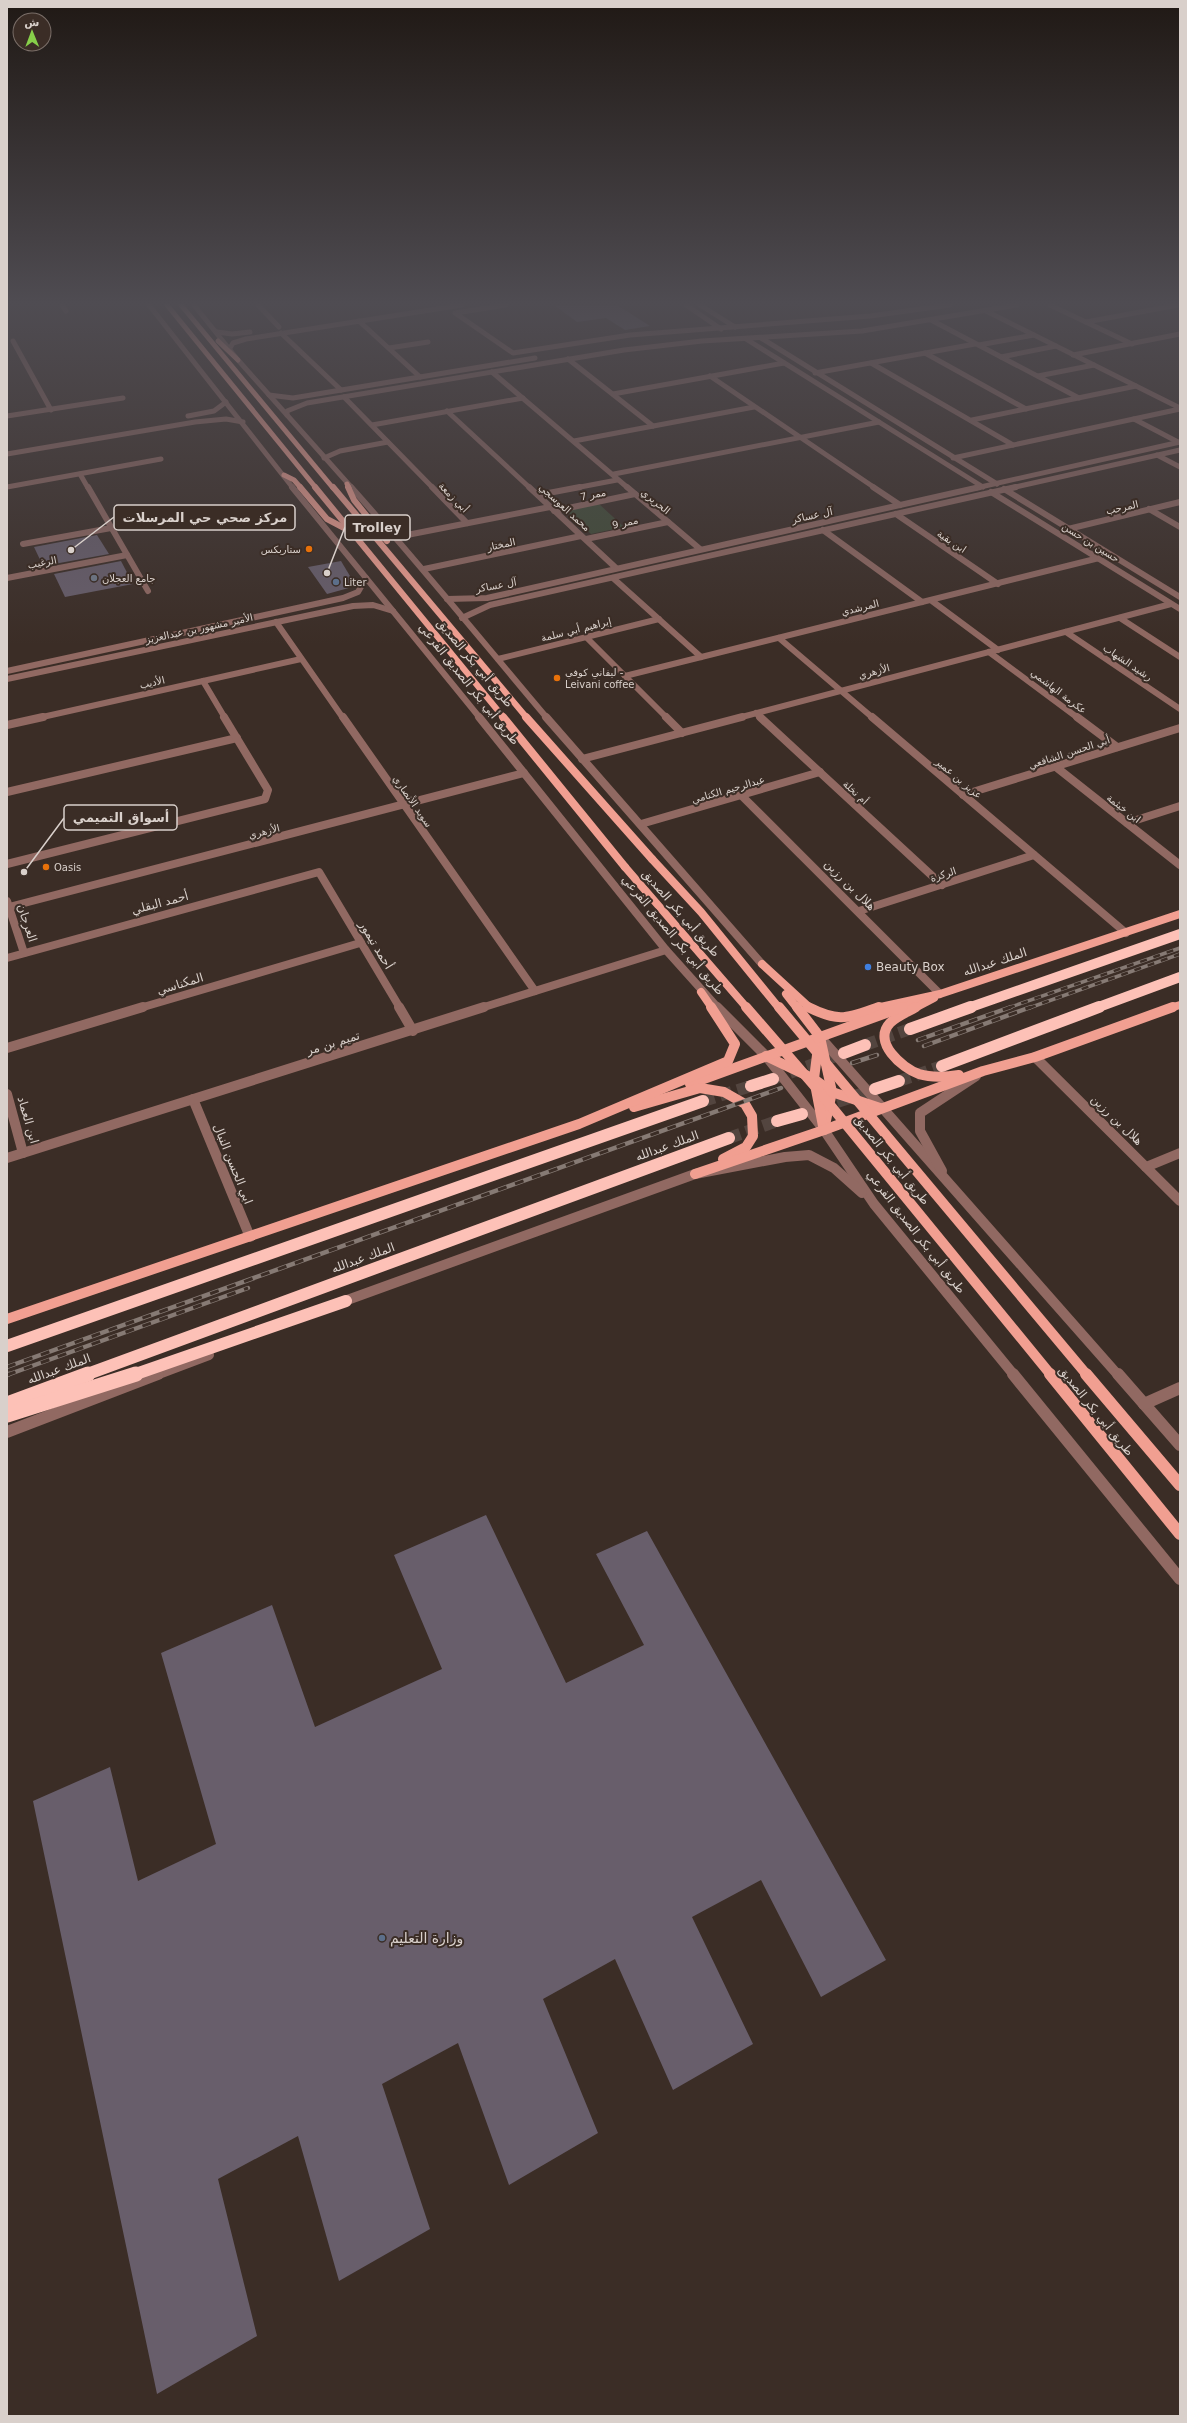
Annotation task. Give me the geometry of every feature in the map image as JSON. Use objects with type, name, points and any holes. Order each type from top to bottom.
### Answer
[{"type":"highway","points":[[910,1029],[1180,934]]},
{"type":"highway","points":[[942,1066],[1180,977]]},
{"type":"highway","points":[[844,1053],[865,1045]]},
{"type":"highway","points":[[751,1086],[773,1079]]},
{"type":"highway","points":[[875,1089],[899,1081]]},
{"type":"highway","points":[[7,1346],[703,1101]]},
{"type":"highway","points":[[777,1121],[802,1114]]},
{"type":"highway","name":"الملك عبدالله","points":[[7,1404],[729,1138]]},
{"type":"highway","points":[[7,1415],[114,1382],[346,1301]]},
{"type":"main road","name":"طريق أبي بكر الصديق","points":[[259,418],[625,867],[817,1089],[1180,1534]]},
{"type":"main road","name":"طريق أبي بكر الصديق","points":[[276,418],[491,677],[701,912],[840,1083],[1180,1485]]},
{"type":"main road","points":[[284,475],[294,480],[327,519],[350,531]]},
{"type":"main road","points":[[347,484],[354,500],[390,545],[391,549],[388,553]]},
{"type":"main road","name":"الملك عبدالله","points":[[762,964],[807,1007],[828,1017],[846,1018],[890,1004],[940,994],[1180,914]]},
{"type":"main road","points":[[762,964],[820,1037],[832,1092],[824,1130]]},
{"type":"main road","points":[[579,1124],[728,1061],[734,1044],[701,992]]},
{"type":"main road","points":[[7,1319],[579,1124],[940,994]]},
{"type":"main road","points":[[940,994],[889,1024],[885,1034],[886,1046],[901,1064],[918,1074],[945,1077],[983,1071]]},
{"type":"main road","points":[[695,1174],[824,1130],[983,1071],[1035,1057],[1180,1005]]},
{"type":"main road","points":[[820,1037],[814,1079],[824,1130]]},
{"type":"main road","points":[[766,1056],[814,1079],[832,1092],[880,1108]]},
{"type":"main road","points":[[579,1124],[700,1088],[724,1092],[745,1104],[752,1116],[753,1136],[746,1147],[695,1174]]},
{"type":"street","points":[[195,422],[201,418]]},
{"type":"street","name":"طريق أبي بكر الصديق الفرعي","points":[[240,418],[366,578],[395,612],[666,950],[701,992],[766,1056],[824,1130],[874,1204],[1180,1579]]},
{"type":"street","points":[[290,418],[424,569],[462,618],[582,759],[641,824],[762,964]]},
{"type":"street","name":"أبي زمعة","points":[[365,418],[467,523]]},
{"type":"street","points":[[372,425],[409,418]]},
{"type":"street","name":"محمد العوسجي","points":[[455,418],[616,568]]},
{"type":"street","name":"الحريري","points":[[547,418],[700,549]]},
{"type":"street","points":[[643,418],[653,426]]},
{"type":"street","points":[[574,441],[695,418]]},
{"type":"street","points":[[770,418],[900,505]]},
{"type":"street","points":[[873,418],[983,487]]},
{"type":"street","points":[[888,418],[997,484]]},
{"type":"street","points":[[969,418],[1013,445]]},
{"type":"street","points":[[972,420],[981,418]]},
{"type":"street","points":[[953,458],[1138,418]]},
{"type":"street","points":[[7,454],[195,422],[226,419],[243,422]]},
{"type":"street","points":[[1134,419],[1179,442]]},
{"type":"street","points":[[538,495],[615,477],[879,422]]},
{"type":"street","points":[[324,458],[340,451],[388,442]]},
{"type":"street","name":"آل عساكر","points":[[447,599],[487,598],[1179,442]]},
{"type":"street","name":"آل عساكر","points":[[462,618],[490,605],[1180,450]]},
{"type":"street","points":[[1157,455],[1180,467]]},
{"type":"street","points":[[7,486],[161,459]]},
{"type":"street","points":[[80,474],[148,591]]},
{"type":"street","name":"حسين بن حسن","points":[[1004,489],[1180,598]]},
{"type":"street","name":"حسين بن حسن","points":[[991,492],[1180,609]]},
{"type":"street","name":"ممر 7","points":[[392,534],[408,535],[467,523],[635,494]]},
{"type":"street","points":[[1009,503],[1007,499],[1021,500]]},
{"type":"street","name":"المرحب","points":[[1068,529],[1180,502]]},
{"type":"street","points":[[1150,509],[1180,527]]},
{"type":"street","name":"ابن بقية","points":[[896,514],[998,584]]},
{"type":"street","points":[[1034,518],[1046,515]]},
{"type":"street","name":"ممر 9","points":[[584,537],[668,522]]},
{"type":"street","points":[[23,544],[111,528]]},
{"type":"street","points":[[823,530],[922,602]]},
{"type":"street","points":[[400,543],[408,535]]},
{"type":"street","name":"المختار","points":[[424,569],[584,537]]},
{"type":"street","name":"الرغيب","points":[[7,578],[127,555]]},
{"type":"street","name":"المرشدي","points":[[625,676],[922,602],[932,601],[1099,558]]},
{"type":"street","points":[[656,559],[664,566]]},
{"type":"street","name":"الأمير مشهور بن عبدالعزيز","points":[[7,671],[339,599],[360,592],[364,588],[366,578]]},
{"type":"street","points":[[613,578],[701,657]]},
{"type":"street","points":[[487,598],[481,600],[482,603],[490,605]]},
{"type":"street","name":"الأزهري","points":[[582,759],[840,690],[1120,618],[1170,603],[1180,598]]},
{"type":"street","points":[[339,599],[349,603],[346,608]]},
{"type":"street","points":[[932,601],[998,650]]},
{"type":"street","name":"الأمير مشهور بن عبدالعزيز","points":[[7,679],[346,608],[373,605],[395,612]]},
{"type":"street","points":[[1120,618],[1180,657]]},
{"type":"street","name":"إبراهيم أبي سلمة","points":[[498,659],[659,619]]},
{"type":"street","name":"سويد الأنصاري","points":[[276,622],[535,991]]},
{"type":"street","name":"رشيد الشهاب","points":[[1066,632],[1180,709]]},
{"type":"street","points":[[586,637],[682,733]]},
{"type":"street","name":"عزيز بن عمير","points":[[778,638],[1126,933]]},
{"type":"street","name":"عكرمة الهاشمي","points":[[989,652],[1117,747]]},
{"type":"street","name":"الأديب","points":[[7,725],[301,659]]},
{"type":"street","points":[[7,864],[265,799],[268,790],[203,681]]},
{"type":"street","name":"أم نخلة","points":[[756,713],[942,885]]},
{"type":"street","name":"أبي الحسن الشافعي","points":[[963,795],[1180,728]]},
{"type":"street","points":[[7,792],[236,738]]},
{"type":"street","name":"ابن خيثمة","points":[[1056,767],[1180,865]]},
{"type":"street","name":"عبدالرحيم الكتامي","points":[[641,824],[820,772]]},
{"type":"street","name":"الأزهري","points":[[8,904],[404,805],[524,773]]},
{"type":"street","name":"هلال بن رزين","points":[[741,795],[940,994]]},
{"type":"street","points":[[1127,823],[1180,806]]},
{"type":"street","name":"الركزة","points":[[858,911],[1034,855]]},
{"type":"street","name":"أحمد تيمور","points":[[319,872],[413,1031]]},
{"type":"street","name":"أحمد البقلي","points":[[7,958],[319,872]]},
{"type":"street","name":"العرجان","points":[[8,904],[24,953]]},
{"type":"street","name":"المكناسي","points":[[7,1048],[360,943]]},
{"type":"street","name":"تميم بن مر","points":[[7,1158],[666,950]]},
{"type":"street","points":[[820,1037],[880,1108],[1180,1445]]},
{"type":"street","name":"هلال بن رزين","points":[[1035,1057],[1180,1201]]},
{"type":"street","points":[[951,1186],[920,1131],[920,1113],[983,1071]]},
{"type":"street","name":"ابن العماد","points":[[7,1094],[23,1153]]},
{"type":"street","name":"ابي الحسن النبال","points":[[192,1099],[250,1237]]},
{"type":"street","points":[[1146,1167],[1180,1153]]},
{"type":"street","points":[[7,1432],[346,1301],[695,1174],[785,1157],[809,1155],[834,1168],[874,1204]]},
{"type":"street","points":[[1144,1404],[1180,1388]]},
{"type":"green space","points":[[598,503],[624,527],[591,534],[565,510]]},
{"type":"building","points":[[97,535],[109,554],[43,566],[34,547]]},
{"type":"building","name":"جامع العجلان","points":[[121,561],[133,584],[65,597],[54,574]]},
{"type":"building","name":"Liter","points":[[341,561],[356,586],[327,594],[308,567]]},
{"type":"building","name":"وزارة التعليم","points":[[486,1515],[566,1683],[644,1645],[596,1554],[647,1531],[886,1960],[821,1997],[761,1880],[692,1917],[753,2044],[673,2090],[615,1959],[543,1999],[598,2133],[509,2185],[458,2043],[382,2084],[430,2229],[339,2281],[298,2136],[218,2179],[257,2336],[157,2394],[33,1801],[110,1767],[138,1881],[216,1844],[161,1653],[272,1605],[315,1727],[442,1669],[394,1555]]},
{"type":"tunnel","points":[[865,1045],[910,1029]]},
{"type":"tunnel","points":[[773,1079],[844,1053]]},
{"type":"tunnel","points":[[899,1081],[942,1066]]},
{"type":"tunnel","points":[[703,1101],[751,1086]]},
{"type":"tunnel","points":[[820,1108],[875,1089]]},
{"type":"tunnel","points":[[729,1138],[777,1121]]},
{"type":"railway","points":[[1008,1008],[1180,948]]},
{"type":"railway","points":[[1029,1008],[1180,954]]},
{"type":"railway","points":[[918,1040],[1011,1007]]},
{"type":"railway","points":[[924,1046],[1031,1007]]},
{"type":"railway","points":[[852,1063],[877,1055]]},
{"type":"railway","points":[[7,1367],[781,1088]]},
{"type":"railway","points":[[9,1374],[7,1375],[248,1288]]},
{"type":"place","name":"ستاربكس","points":[[309,549]]},
{"type":"place","name":"مركز صحي حي المرسلات","points":[[71,550]]},
{"type":"place","name":"Trolley","points":[[327,573]]},
{"type":"place","name":"جامع العجلان","points":[[94,578]]},
{"type":"place","name":"Liter","points":[[336,582]]},
{"type":"place","name":"ليفاني كوفي - Leivani coffee","points":[[557,678]]},
{"type":"place","name":"Oasis","points":[[46,867]]},
{"type":"place","name":"أسواق التميمي","points":[[24,872]]},
{"type":"place","name":"Beauty Box","points":[[868,967]]},
{"type":"place","name":"وزارة التعليم","points":[[382,1938]]}]
